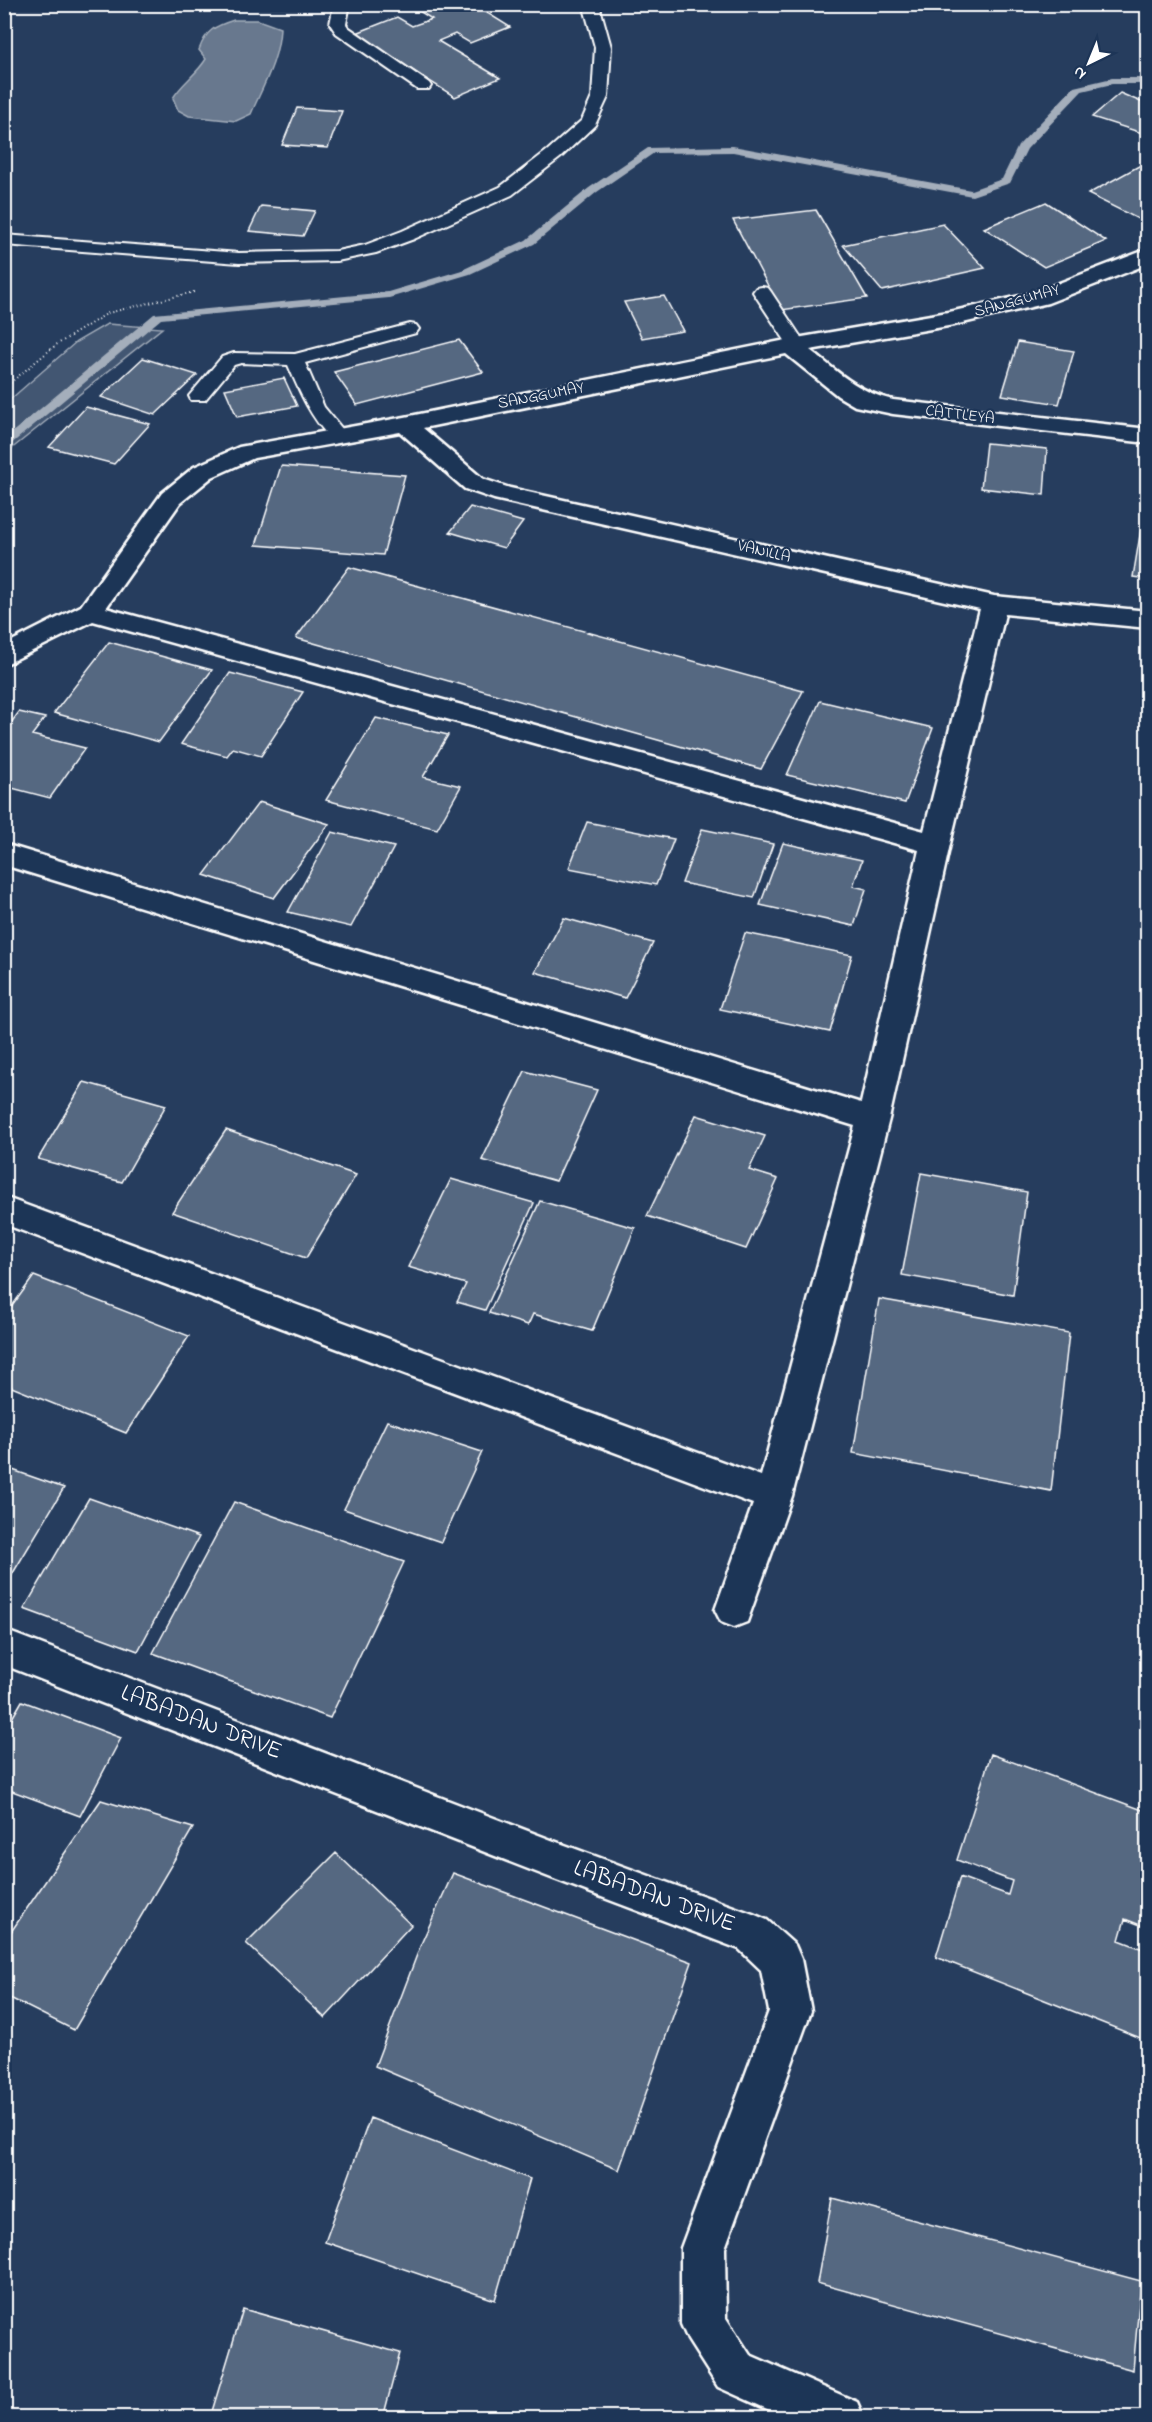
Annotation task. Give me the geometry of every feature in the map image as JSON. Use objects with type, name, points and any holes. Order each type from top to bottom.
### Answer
[{"type":"street","name":"SANGGUMAY","points":[[4,656],[90,612],[171,498],[202,472],[248,452],[405,424],[794,345],[954,318],[1040,298],[1148,256]]},
{"type":"street","name":"CATTLEYA","points":[[794,345],[847,391],[864,400],[893,407],[1148,436]]},
{"type":"street","name":"VANILLA","points":[[405,424],[474,484],[503,494],[994,604],[1148,620]]},
{"type":"street","points":[[734,1610],[774,1496],[873,1119],[935,844],[994,604]]},
{"type":"street","points":[[90,612],[935,844]]},
{"type":"street","points":[[4,854],[873,1119]]},
{"type":"street","points":[[4,1210],[774,1496]]},
{"type":"street","name":"LABADAN DRIVE","points":[[4,1647],[554,1860],[753,1934],[780,1959],[790,2011],[703,2248],[704,2324],[734,2371],[841,2418]]},
{"type":"lane","points":[[342,4],[338,24],[342,30],[423,86]]},
{"type":"lane","points":[[4,240],[239,258],[338,256],[370,249],[408,235],[506,191],[554,154],[589,122],[600,97],[603,47],[591,4]]},
{"type":"lane","points":[[762,292],[794,345]]},
{"type":"lane","points":[[198,396],[228,361],[240,357],[296,360],[410,329]]},
{"type":"lane","points":[[296,360],[315,407],[339,436]]},
{"type":"path","points":[[4,388],[56,345],[108,313],[200,290]]},
{"type":"shaded area","points":[[234,20],[258,20],[280,28],[274,61],[251,114],[236,121],[189,116],[178,110],[173,98],[206,59],[199,50],[208,33]]},
{"type":"shaded area","points":[[107,324],[162,328],[5,454],[5,404],[76,342]]},
{"type":"building","points":[[408,4],[473,4],[510,27],[470,43],[455,34],[438,41],[500,78],[455,97],[354,34],[397,17],[412,26],[432,19]]},
{"type":"building","points":[[1120,93],[1148,105],[1148,130],[1142,133],[1092,117]]},
{"type":"building","points":[[297,108],[342,111],[328,148],[282,145]]},
{"type":"building","points":[[1148,161],[1148,220],[1144,222],[1088,194]]},
{"type":"building","points":[[1046,202],[1106,241],[1044,267],[984,228]]},
{"type":"building","points":[[261,206],[315,211],[303,236],[249,231]]},
{"type":"building","points":[[816,210],[867,298],[781,310],[733,220]]},
{"type":"building","points":[[943,224],[985,268],[882,291],[843,245]]},
{"type":"building","points":[[664,296],[683,331],[642,338],[624,302]]},
{"type":"building","points":[[459,340],[483,372],[357,405],[334,372]]},
{"type":"building","points":[[1018,342],[1074,351],[1059,404],[1002,395]]},
{"type":"building","points":[[143,358],[197,375],[155,415],[101,397]]},
{"type":"building","points":[[284,378],[297,406],[237,417],[225,389]]},
{"type":"building","points":[[86,407],[150,424],[114,464],[49,447]]},
{"type":"building","points":[[986,443],[1047,449],[1044,495],[981,488]]},
{"type":"building","points":[[281,466],[405,475],[383,555],[256,545]]},
{"type":"building","points":[[470,507],[523,522],[504,548],[450,532]]},
{"type":"building","points":[[1143,517],[1148,518],[1148,579],[1133,577]]},
{"type":"building","points":[[349,567],[803,691],[761,769],[296,638]]},
{"type":"building","points":[[109,642],[212,670],[159,742],[54,713]]},
{"type":"building","points":[[230,673],[303,692],[261,756],[233,748],[227,756],[181,744]]},
{"type":"building","points":[[820,701],[933,728],[905,803],[787,775]]},
{"type":"building","points":[[19,712],[45,718],[32,735],[85,748],[50,798],[4,786],[4,732]]},
{"type":"building","points":[[376,718],[448,735],[423,777],[461,786],[437,829],[326,800]]},
{"type":"building","points":[[259,802],[329,824],[274,898],[204,875]]},
{"type":"building","points":[[587,822],[674,839],[656,885],[569,868]]},
{"type":"building","points":[[702,829],[773,844],[754,898],[682,883]]},
{"type":"building","points":[[332,832],[394,847],[351,927],[288,912]]},
{"type":"building","points":[[783,843],[862,860],[853,886],[866,889],[854,926],[760,905]]},
{"type":"building","points":[[564,918],[653,943],[625,998],[535,972]]},
{"type":"building","points":[[745,933],[852,955],[830,1032],[720,1009]]},
{"type":"building","points":[[525,1071],[597,1090],[556,1181],[482,1160]]},
{"type":"building","points":[[84,1082],[166,1105],[122,1182],[38,1159]]},
{"type":"building","points":[[696,1115],[765,1136],[749,1170],[778,1179],[746,1249],[647,1216]]},
{"type":"building","points":[[226,1130],[356,1175],[306,1258],[172,1212]]},
{"type":"building","points":[[921,1173],[1027,1192],[1013,1295],[902,1275]]},
{"type":"building","points":[[451,1179],[534,1203],[485,1310],[457,1302],[466,1284],[408,1267]]},
{"type":"building","points":[[540,1201],[635,1228],[592,1331],[533,1314],[528,1325],[489,1313]]},
{"type":"building","points":[[34,1276],[189,1336],[126,1433],[4,1384],[4,1317]]},
{"type":"building","points":[[879,1299],[1069,1333],[1051,1491],[853,1453]]},
{"type":"building","points":[[387,1421],[482,1452],[441,1542],[344,1509]]},
{"type":"building","points":[[4,1467],[64,1488],[4,1588]]},
{"type":"building","points":[[89,1498],[199,1537],[138,1651],[24,1609]]},
{"type":"building","points":[[234,1502],[404,1562],[330,1718],[153,1653]]},
{"type":"building","points":[[22,1701],[121,1738],[80,1816],[4,1788],[4,1732]]},
{"type":"building","points":[[991,1754],[1148,1812],[1148,1928],[1125,1919],[1119,1940],[1148,1951],[1148,2041],[936,1957],[960,1877],[1008,1895],[1012,1881],[957,1860]]},
{"type":"building","points":[[101,1800],[193,1828],[74,2030],[4,1995],[4,1942]]},
{"type":"building","points":[[336,1853],[411,1925],[325,2018],[246,1943]]},
{"type":"building","points":[[453,1873],[692,1962],[619,2170],[375,2066],[421,1944]]},
{"type":"building","points":[[370,2118],[530,2179],[495,2300],[325,2242]]},
{"type":"building","points":[[832,2198],[1141,2281],[1133,2370],[817,2283]]},
{"type":"building","points":[[243,2309],[400,2353],[383,2418],[210,2418]]},
{"type":"waterway","points":[[4,446],[158,316],[244,310],[389,295],[466,272],[530,242],[593,190],[652,150],[733,149],[972,193],[1006,181],[1022,148],[1078,89],[1112,81],[1148,81]]}]
